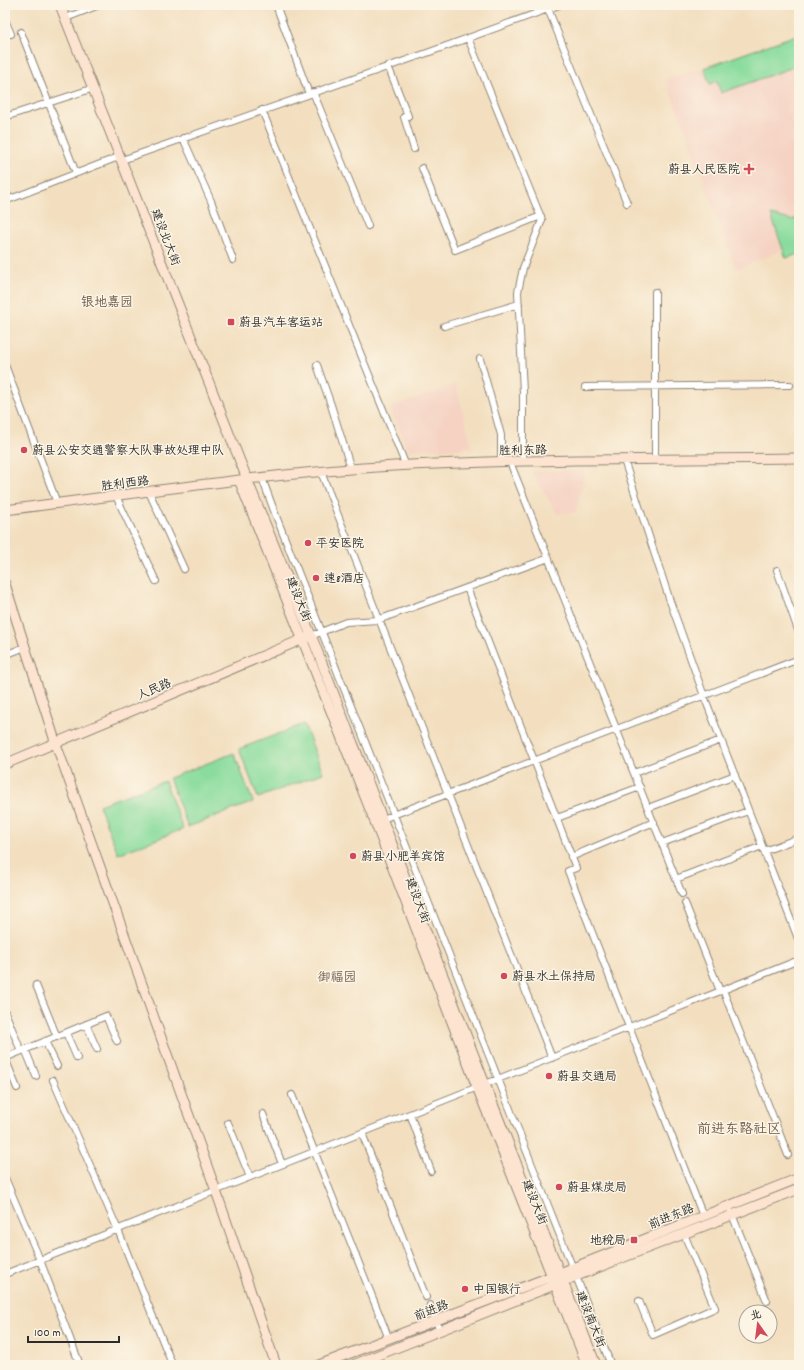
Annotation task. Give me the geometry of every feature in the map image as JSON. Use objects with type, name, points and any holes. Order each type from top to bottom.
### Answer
[{"type":"main road","name":"建设北大街","points":[[60,5],[121,158],[243,480]]},
{"type":"main road","name":"胜利东路","points":[[243,480],[351,469],[523,461],[799,458]]},
{"type":"main road","name":"胜利西路","points":[[5,510],[243,480]]},
{"type":"main road","name":"建设大街","points":[[243,480],[379,820],[557,1279]]},
{"type":"main road","points":[[5,584],[56,744],[216,1190],[276,1365]]},
{"type":"main road","name":"人民路","points":[[5,764],[56,744],[307,637]]},
{"type":"main road","name":"前进东路","points":[[557,1279],[703,1216],[799,1178]]},
{"type":"main road","name":"前进东路","points":[[574,1272],[684,1234],[799,1189]]},
{"type":"main road","name":"前进路","points":[[319,1365],[436,1320],[557,1279]]},
{"type":"main road","name":"前进路","points":[[352,1365],[440,1331],[557,1279]]},
{"type":"main road","name":"建设南大街","points":[[557,1279],[587,1365]]},
{"type":"main road","name":"建设南大街","points":[[557,1279],[596,1365]]},
{"type":"street","points":[[66,18],[99,5]]},
{"type":"street","points":[[276,5],[311,93],[368,226]]},
{"type":"street","points":[[5,189],[7,200],[76,173],[183,138],[559,5]]},
{"type":"street","points":[[548,9],[627,203]]},
{"type":"street","points":[[5,20],[11,34]]},
{"type":"street","points":[[21,32],[76,173]]},
{"type":"street","points":[[468,38],[542,220],[523,268],[518,292],[523,392],[523,461]]},
{"type":"street","points":[[388,66],[408,116],[404,117],[414,149]]},
{"type":"street","points":[[5,117],[94,88]]},
{"type":"street","points":[[262,110],[406,466]]},
{"type":"street","points":[[183,138],[234,260]]},
{"type":"street","points":[[422,168],[455,250],[541,216]]},
{"type":"street","points":[[654,460],[655,292]]},
{"type":"street","points":[[444,326],[519,304]]},
{"type":"street","points":[[480,359],[501,436],[505,462],[549,558],[682,894]]},
{"type":"street","points":[[5,365],[57,503]]},
{"type":"street","points":[[317,366],[351,469]]},
{"type":"street","points":[[585,387],[790,385]]},
{"type":"street","points":[[624,460],[670,601],[704,696],[799,941]]},
{"type":"street","points":[[321,472],[378,620],[552,1058]]},
{"type":"street","points":[[262,478],[321,632],[610,1363],[601,1365]]},
{"type":"street","points":[[149,492],[184,569]]},
{"type":"street","points":[[116,496],[156,581]]},
{"type":"street","points":[[307,637],[346,622],[378,620],[549,558]]},
{"type":"street","points":[[777,570],[799,633]]},
{"type":"street","points":[[467,588],[576,868],[568,871],[703,1216]]},
{"type":"street","points":[[5,655],[25,647]]},
{"type":"street","points":[[379,820],[799,659]]},
{"type":"street","points":[[634,773],[721,740]]},
{"type":"street","points":[[648,808],[735,775]]},
{"type":"street","points":[[556,818],[640,787]]},
{"type":"street","points":[[662,843],[748,810]]},
{"type":"street","points":[[571,857],[654,822]]},
{"type":"street","points":[[676,879],[799,838]]},
{"type":"street","points":[[685,903],[788,1155]]},
{"type":"street","points":[[5,1274],[799,960]]},
{"type":"street","points":[[36,985],[57,1037]]},
{"type":"street","points":[[5,1012],[36,1076]]},
{"type":"street","points":[[17,1088],[5,1058],[106,1016],[117,1041]]},
{"type":"street","points":[[86,1024],[97,1049]]},
{"type":"street","points":[[66,1033],[77,1058]]},
{"type":"street","points":[[45,1041],[57,1066]]},
{"type":"street","points":[[53,1080],[118,1230],[172,1364]]},
{"type":"street","points":[[292,1094],[388,1339]]},
{"type":"street","points":[[263,1114],[282,1164]]},
{"type":"street","points":[[410,1114],[431,1171]]},
{"type":"street","points":[[228,1123],[250,1177]]},
{"type":"street","points":[[362,1133],[426,1297]]},
{"type":"street","points":[[5,1178],[40,1260],[80,1365]]},
{"type":"street","points":[[728,1206],[767,1301]]},
{"type":"street","points":[[639,1301],[653,1335],[715,1308],[684,1234]]},
{"type":"street","points":[[430,1305],[440,1331]]},
{"type":"shaded area","name":"蔚县人民医院","points":[[799,34],[799,218],[790,220],[771,215],[783,250],[736,269],[665,79],[704,68]]},
{"type":"shaded area","points":[[456,384],[472,448],[408,450],[390,408]]},
{"type":"shaded area","points":[[585,470],[576,512],[557,514],[532,472]]},
{"type":"green space","points":[[799,34],[799,65],[721,93],[717,81],[710,84],[704,68]]},
{"type":"green space","points":[[771,215],[790,220],[799,218],[799,254],[786,258]]},
{"type":"green space","points":[[304,724],[323,773],[258,798],[239,749]]},
{"type":"green space","points":[[234,753],[253,802],[188,827],[169,778]]},
{"type":"green space","points":[[165,781],[183,829],[118,854],[99,805]]},
{"type":"place","name":"蔚县人民医院","points":[[749,169]]},
{"type":"place","name":"蔚县汽车客运站","points":[[231,322]]},
{"type":"place","name":"蔚县公安交通警察大队事故处理中队","points":[[24,450]]},
{"type":"place","name":"平安医院","points":[[308,543]]},
{"type":"place","name":"速8酒店","points":[[316,578]]},
{"type":"place","name":"蔚县小肥羊宾馆","points":[[353,856]]},
{"type":"place","name":"蔚县水土保持局","points":[[504,976]]},
{"type":"place","name":"蔚县交通局","points":[[549,1076]]},
{"type":"place","name":"蔚县煤炭局","points":[[559,1187]]},
{"type":"place","name":"地税局","points":[[634,1240]]},
{"type":"place","name":"中国银行","points":[[465,1289]]},
{"type":"district","name":"银地嘉园","points":[[107,301]]},
{"type":"district","name":"御福园","points":[[337,976]]},
{"type":"district","name":"前进东路社区","points":[[739,1128]]}]
